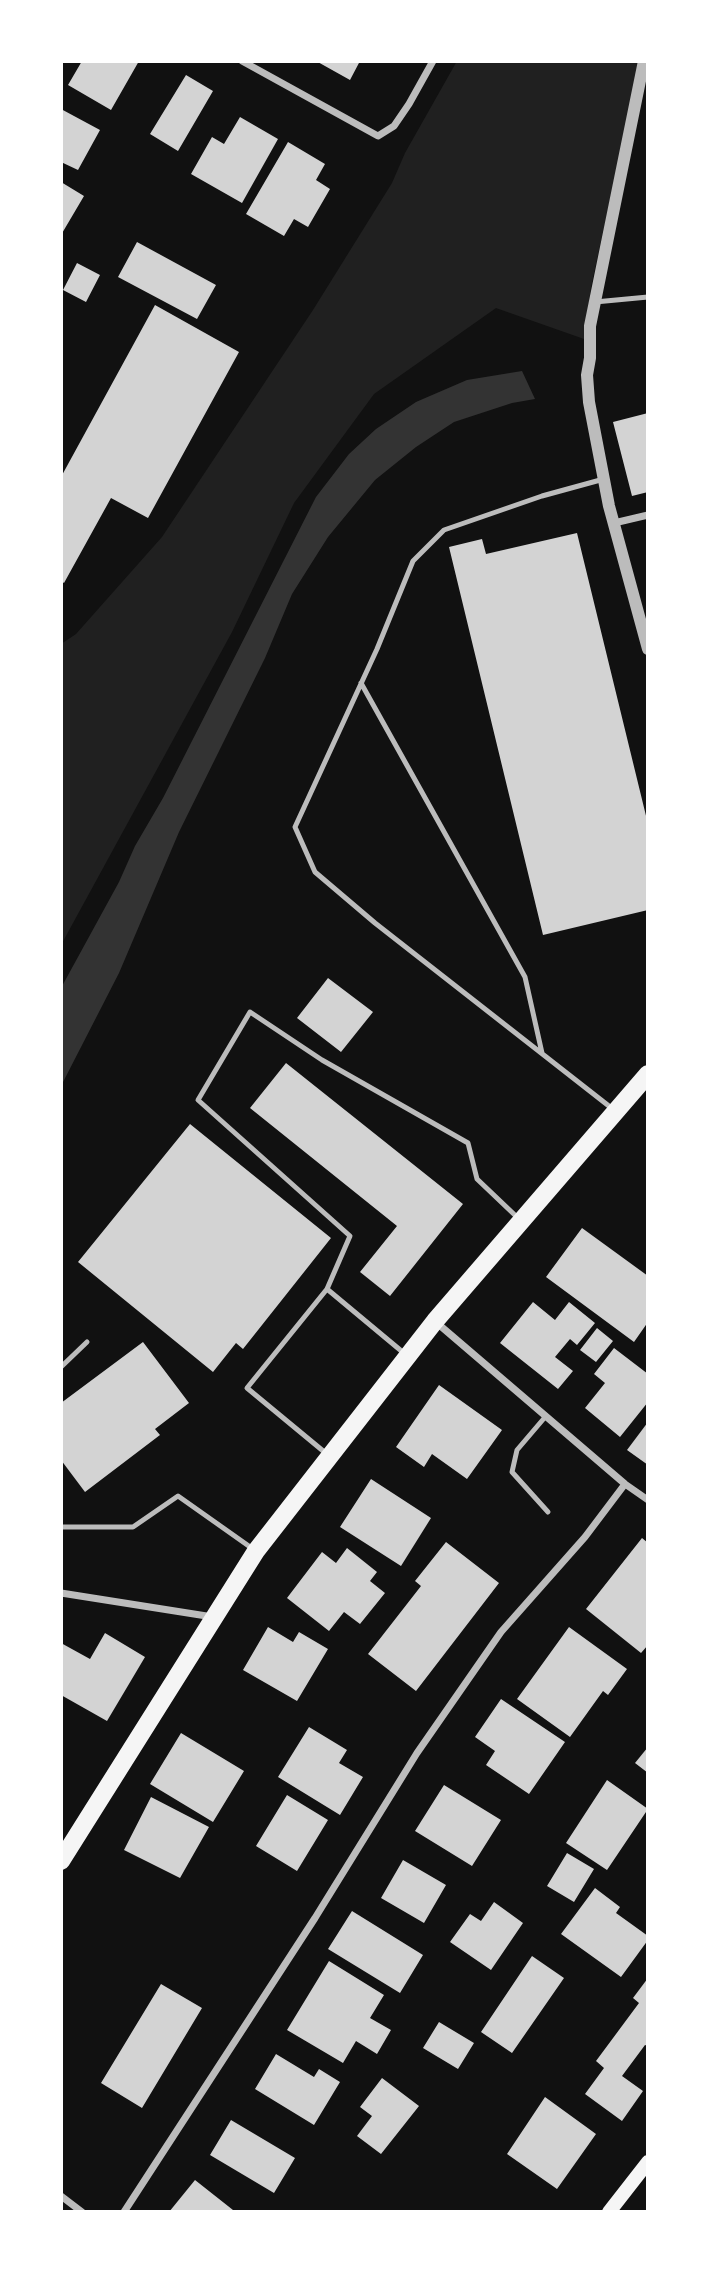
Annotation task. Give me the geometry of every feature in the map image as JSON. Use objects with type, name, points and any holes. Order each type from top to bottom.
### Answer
[{"type":"main road","points":[[61,1861],[256,1551],[435,1321],[648,1074]]},
{"type":"main road","points":[[609,2212],[648,2162]]},
{"type":"street","points":[[242,61],[378,136],[394,126],[433,61]]},
{"type":"street","points":[[644,61],[590,326],[587,375],[589,402],[604,479],[648,649]]},
{"type":"street","points":[[614,523],[648,516]]},
{"type":"street","points":[[435,1321],[625,1484],[648,1500]]},
{"type":"street","points":[[124,2212],[315,1919],[425,1742],[501,1633],[585,1537],[625,1484]]},
{"type":"street","points":[[61,1593],[213,1617]]},
{"type":"street","points":[[61,2196],[82,2212]]},
{"type":"lane","points":[[595,302],[648,297]]},
{"type":"lane","points":[[604,479],[542,496],[444,530],[413,561],[295,827],[315,872],[375,923],[615,1111]]},
{"type":"lane","points":[[361,683],[525,977],[541,1053]]},
{"type":"lane","points":[[330,1456],[247,1388],[327,1289],[350,1236],[198,1100],[250,1012],[322,1060],[468,1143],[478,1179],[521,1221]]},
{"type":"lane","points":[[327,1289],[408,1356]]},
{"type":"lane","points":[[61,1367],[87,1342]]},
{"type":"lane","points":[[546,1416],[517,1450],[512,1472],[548,1512]]},
{"type":"lane","points":[[62,1530],[133,1527],[178,1496],[256,1551]]},
{"type":"shaded area","points":[[457,61],[640,61],[591,287],[584,339],[496,308],[374,394],[294,503],[232,632],[61,945],[61,644],[76,634],[162,537],[313,310],[392,183],[405,153]]},
{"type":"shaded area","points":[[522,371],[535,399],[512,403],[454,422],[416,447],[375,480],[328,537],[292,594],[265,658],[179,832],[119,973],[61,1086],[61,988],[163,798],[316,497],[349,454],[376,429],[416,402],[467,380]]},
{"type":"building","points":[[82,61],[139,61],[111,110],[68,85]]},
{"type":"building","points":[[316,61],[360,61],[350,80]]},
{"type":"building","points":[[186,75],[213,91],[178,151],[150,134]]},
{"type":"building","points":[[61,109],[100,130],[78,170],[61,162]]},
{"type":"building","points":[[240,117],[278,139],[242,203],[191,174],[212,137],[224,144]]},
{"type":"building","points":[[288,142],[325,164],[316,180],[330,189],[308,227],[294,219],[284,236],[246,214]]},
{"type":"building","points":[[61,182],[84,196],[61,235]]},
{"type":"building","points":[[137,242],[216,285],[197,319],[118,277]]},
{"type":"building","points":[[77,263],[100,275],[86,302],[63,290]]},
{"type":"building","points":[[155,305],[239,352],[148,518],[111,498],[64,583],[61,581],[61,477]]},
{"type":"building","points":[[648,413],[648,492],[632,496],[613,422]]},
{"type":"building","points":[[577,533],[648,824],[648,910],[543,935],[449,547],[482,539],[486,554]]},
{"type":"building","points":[[328,978],[373,1012],[341,1052],[297,1018]]},
{"type":"building","points":[[286,1063],[463,1204],[390,1296],[360,1272],[397,1226],[250,1108]]},
{"type":"building","points":[[190,1124],[331,1238],[243,1349],[236,1343],[213,1372],[78,1262]]},
{"type":"building","points":[[582,1228],[648,1276],[648,1322],[634,1342],[546,1277]]},
{"type":"building","points":[[533,1302],[555,1320],[569,1302],[595,1323],[577,1345],[570,1339],[555,1357],[573,1371],[558,1389],[500,1343]]},
{"type":"building","points":[[597,1328],[613,1341],[596,1362],[580,1350]]},
{"type":"building","points":[[143,1342],[189,1403],[155,1429],[160,1435],[85,1492],[61,1460],[61,1403]]},
{"type":"building","points":[[614,1348],[648,1374],[648,1402],[620,1437],[585,1408],[605,1383],[594,1374]]},
{"type":"building","points":[[439,1385],[502,1430],[467,1479],[432,1454],[424,1467],[396,1447]]},
{"type":"building","points":[[648,1422],[648,1465],[627,1450]]},
{"type":"building","points":[[371,1479],[431,1518],[401,1566],[340,1527]]},
{"type":"building","points":[[642,1538],[648,1543],[648,1645],[641,1653],[586,1609]]},
{"type":"building","points":[[446,1542],[499,1583],[416,1691],[368,1654],[421,1586],[415,1581]]},
{"type":"building","points":[[347,1548],[377,1572],[370,1581],[385,1593],[360,1624],[344,1612],[329,1631],[287,1598],[322,1552],[336,1563]]},
{"type":"building","points":[[268,1627],[293,1642],[299,1632],[328,1649],[297,1701],[243,1670]]},
{"type":"building","points":[[569,1627],[627,1669],[608,1695],[603,1691],[570,1737],[517,1699]]},
{"type":"building","points":[[105,1633],[145,1657],[107,1721],[61,1695],[61,1643],[90,1659]]},
{"type":"building","points":[[501,1699],[565,1742],[529,1794],[486,1765],[495,1751],[475,1737]]},
{"type":"building","points":[[309,1727],[347,1750],[339,1763],[363,1777],[340,1815],[278,1777]]},
{"type":"building","points":[[181,1733],[244,1771],[213,1822],[150,1784]]},
{"type":"building","points":[[648,1747],[648,1773],[635,1763]]},
{"type":"building","points":[[607,1780],[648,1809],[607,1870],[566,1843]]},
{"type":"building","points":[[444,1785],[501,1820],[472,1866],[415,1831]]},
{"type":"building","points":[[287,1795],[328,1820],[297,1871],[256,1846]]},
{"type":"building","points":[[151,1797],[209,1827],[180,1878],[124,1850]]},
{"type":"building","points":[[567,1853],[594,1869],[574,1902],[547,1886]]},
{"type":"building","points":[[403,1860],[446,1885],[424,1923],[381,1898]]},
{"type":"building","points":[[595,1888],[620,1907],[616,1913],[648,1936],[648,1940],[621,1977],[561,1934]]},
{"type":"building","points":[[494,1902],[523,1923],[491,1970],[450,1942],[470,1914],[481,1921]]},
{"type":"building","points":[[352,1911],[423,1955],[400,1993],[328,1949]]},
{"type":"building","points":[[532,1956],[564,1978],[512,2053],[481,2032]]},
{"type":"building","points":[[329,1961],[384,1995],[370,2018],[391,2030],[377,2054],[356,2041],[343,2063],[287,2030]]},
{"type":"building","points":[[648,1978],[648,2046],[645,2045],[622,2076],[643,2091],[622,2121],[585,2094],[604,2068],[596,2061],[639,2003],[633,1998]]},
{"type":"building","points":[[161,1984],[202,2008],[142,2108],[101,2083]]},
{"type":"building","points":[[439,2022],[474,2043],[458,2069],[423,2048]]},
{"type":"building","points":[[276,2054],[314,2077],[319,2069],[340,2082],[314,2125],[255,2089]]},
{"type":"building","points":[[382,2078],[419,2106],[381,2154],[357,2136],[372,2116],[360,2107]]},
{"type":"building","points":[[545,2097],[596,2134],[557,2189],[507,2154]]},
{"type":"building","points":[[231,2120],[295,2158],[274,2193],[210,2155]]},
{"type":"building","points":[[195,2180],[233,2210],[169,2212]]}]
